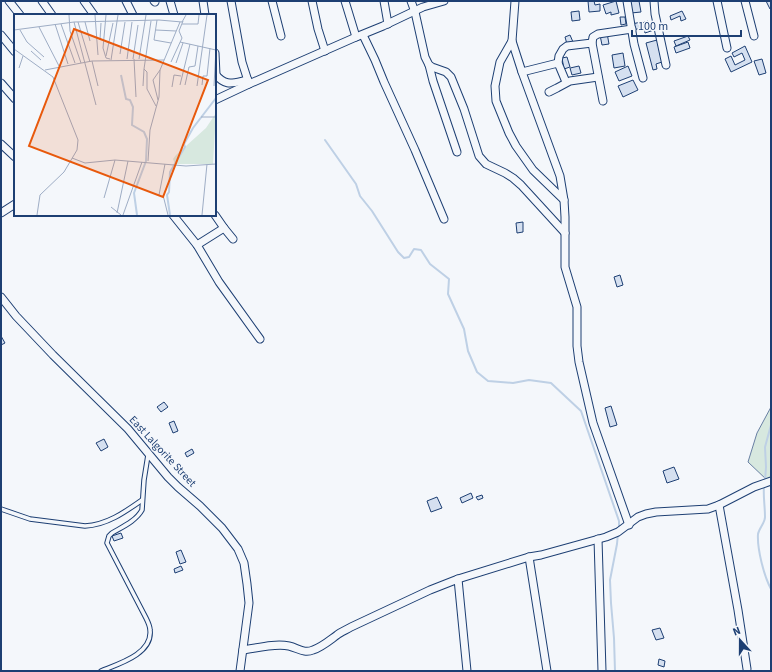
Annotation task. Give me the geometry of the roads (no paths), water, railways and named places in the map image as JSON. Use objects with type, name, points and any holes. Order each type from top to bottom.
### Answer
[{"type":"street","points":[[9,1],[19,14]]},
{"type":"street","points":[[42,1],[51,14]]},
{"type":"street","points":[[84,1],[93,14]]},
{"type":"street","points":[[126,1],[133,14]]},
{"type":"street","points":[[170,1],[174,14]]},
{"type":"street","points":[[203,1],[205,14]]},
{"type":"street","points":[[231,1],[239,45],[248,82]]},
{"type":"street","points":[[272,1],[281,36]]},
{"type":"street","points":[[312,1],[318,29],[325,51]]},
{"type":"street","points":[[344,1],[359,36],[375,60],[444,219]]},
{"type":"street","points":[[384,1],[388,24]]},
{"type":"street","points":[[411,1],[415,12],[425,57],[429,65],[457,152]]},
{"type":"street","points":[[216,99],[248,82],[325,51],[423,8],[444,1]]},
{"type":"street","points":[[515,1],[512,41],[560,176],[564,200],[565,267],[578,307],[577,346],[579,362],[593,423],[629,525]]},
{"type":"street","points":[[627,1],[634,44],[643,78]]},
{"type":"street","points":[[654,1],[655,14],[666,65]]},
{"type":"street","points":[[717,1],[727,48]]},
{"type":"street","points":[[745,1],[754,36]]},
{"type":"street","points":[[603,101],[592,43],[593,37],[598,34],[632,29]]},
{"type":"street","points":[[1,35],[14,51]]},
{"type":"street","points":[[512,41],[500,62],[495,86],[496,101],[509,132],[533,170],[564,200]]},
{"type":"street","points":[[566,82],[558,63],[559,56],[567,46],[592,43]]},
{"type":"street","points":[[522,72],[558,63]]},
{"type":"street","points":[[429,65],[446,72],[451,76],[464,109],[477,151],[483,161],[513,178],[521,185],[565,233]]},
{"type":"street","points":[[216,75],[220,80],[226,83],[248,82]]},
{"type":"street","points":[[549,92],[566,82],[598,77]]},
{"type":"street","points":[[1,83],[14,98]]},
{"type":"street","points":[[1,144],[14,156]]},
{"type":"street","points":[[1,213],[14,205]]},
{"type":"street","points":[[175,216],[197,245],[219,282],[260,339]]},
{"type":"street","points":[[216,216],[233,239]]},
{"type":"street","points":[[197,245],[224,228]]},
{"type":"street","name":"East Lalgorite Street","points":[[1,297],[16,316],[128,429],[178,487],[222,528],[238,548],[244,563],[249,603],[240,671]]},
{"type":"street","points":[[243,650],[279,645],[296,648],[306,652],[314,650],[351,627],[430,590],[458,579],[529,557],[606,537],[618,532],[638,517],[646,514],[708,509],[771,481]]},
{"type":"street","points":[[719,505],[747,670]]},
{"type":"street","points":[[598,539],[602,671]]},
{"type":"street","points":[[529,557],[547,671]]},
{"type":"street","points":[[458,579],[467,671]]},
{"type":"lane","points":[[101,671],[134,657],[142,651],[150,638],[150,630],[146,618],[108,543],[109,536],[112,532],[136,519],[140,515],[142,510],[144,480],[148,454]]},
{"type":"lane","points":[[1,509],[30,518],[91,526],[105,523],[142,500]]},
{"type":"waterway","points":[[325,140],[356,184],[360,196],[372,211],[398,252],[404,258],[409,257],[414,249],[421,250],[430,264],[449,279],[448,294],[464,329],[468,351],[477,372],[488,381],[513,383],[529,380],[551,383],[581,411],[619,521],[619,529]]},
{"type":"waterway","points":[[765,481],[765,447],[771,425]]},
{"type":"waterway","points":[[764,486],[765,517],[758,534],[758,540],[762,562],[771,589]]},
{"type":"waterway","points":[[615,671],[610,580],[618,533]]}]
